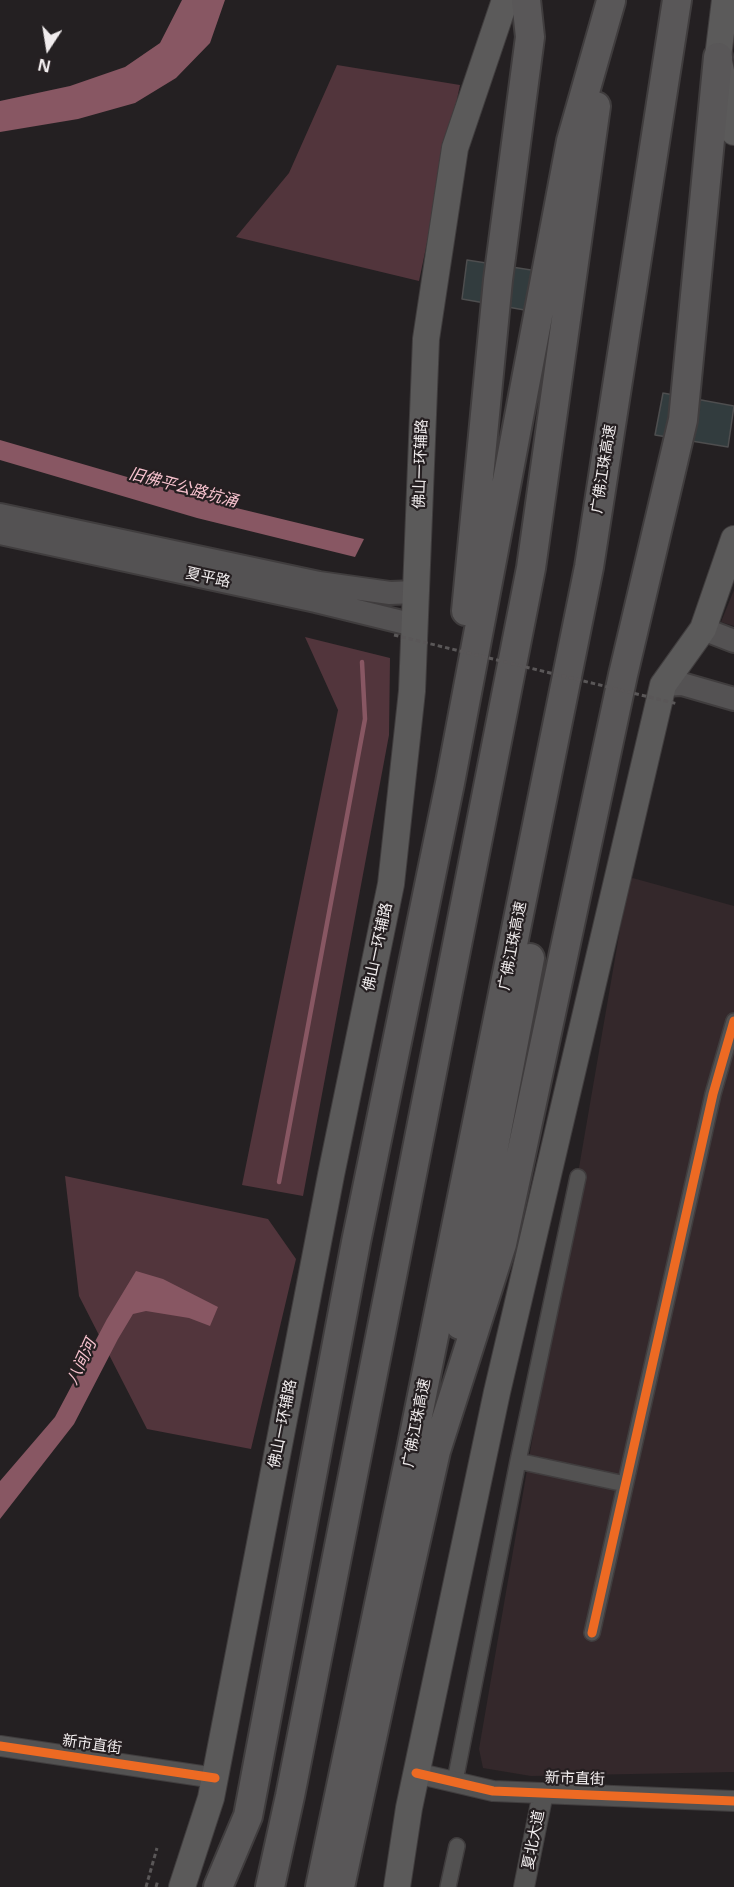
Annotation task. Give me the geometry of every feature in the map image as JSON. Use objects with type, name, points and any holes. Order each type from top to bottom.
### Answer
[{"type":"highway","points":[[450,783],[498,280],[530,37],[526,0]]},
{"type":"highway","name":"广佛江珠高速","points":[[320,1887],[408,1466],[576,628],[594,532],[676,0]]},
{"type":"highway","points":[[234,1887],[356,1242],[450,783],[571,141],[611,1]]},
{"type":"highway","points":[[270,1887],[293,1784],[531,568],[611,1]]},
{"type":"highway","points":[[436,1451],[502,1244],[623,675],[683,420],[718,57]]},
{"type":"highway","points":[[340,1887],[436,1451],[569,753],[576,628]]},
{"type":"highway","points":[[218,1887],[248,1816]]},
{"type":"main road","name":"佛山一环辅路","points":[[170,1884],[211,1797],[331,1175],[391,884],[412,691],[404,630],[416,592],[426,339],[455,148],[506,0]]},
{"type":"main road","points":[[725,0],[718,57],[734,132]]},
{"type":"main road","name":"夏平路","points":[[0,514],[319,583],[390,592],[416,592]]},
{"type":"main road","name":"夏平路","points":[[0,533],[316,601],[404,630]]},
{"type":"main road","points":[[397,1887],[416,1773],[497,1392],[670,695],[704,629],[734,540]]},
{"type":"main road","points":[[704,629],[734,641]]},
{"type":"main road","points":[[670,695],[682,684],[734,699]]},
{"type":"street","points":[[592,1633],[713,1094],[734,1021]]},
{"type":"street","points":[[455,1781],[518,1461],[578,1177]]},
{"type":"street","points":[[518,1461],[625,1484]]},
{"type":"street","name":"新市直街","points":[[0,1746],[215,1778]]},
{"type":"street","name":"新市直街","points":[[416,1773],[493,1791],[734,1801]]},
{"type":"street","name":"夏北大道","points":[[524,1887],[543,1793]]},
{"type":"street","points":[[448,1887],[457,1846]]},
{"type":"path","points":[[404,630],[670,695]]},
{"type":"path","points":[[146,1887],[157,1848]]},
{"type":"path","points":[[156,1887],[170,1884]]},
{"type":"shaded area","points":[[182,0],[225,0],[210,43],[176,78],[135,103],[78,119],[0,132],[0,101],[70,86],[125,67],[160,43]]},
{"type":"shaded area","points":[[337,65],[460,85],[419,281],[236,237],[289,173]]},
{"type":"shaded area","points":[[0,440],[220,504],[364,539],[355,557],[197,518],[0,460]]},
{"type":"shaded area","points":[[734,590],[734,626],[721,622]]},
{"type":"shaded area","points":[[305,637],[390,658],[389,735],[303,1196],[242,1185],[338,710]]},
{"type":"shaded area","points":[[629,877],[734,906],[734,1772],[531,1776],[483,1768],[479,1749]]},
{"type":"shaded area","points":[[65,1176],[268,1219],[296,1259],[251,1449],[147,1429],[79,1296]]},
{"type":"shaded area","points":[[136,1271],[163,1279],[218,1307],[210,1326],[189,1318],[146,1311],[133,1314],[74,1424],[0,1519],[0,1481],[55,1417],[107,1319]]},
{"type":"building","points":[[467,260],[544,272],[536,312],[462,299]]},
{"type":"building","points":[[663,393],[734,406],[728,447],[655,435]]},
{"type":"waterway","points":[[279,1182],[365,719],[362,662]]},
{"type":"cycle path","points":[[592,1633],[713,1094],[734,1021]]},
{"type":"cycle path","points":[[0,1746],[215,1778]]},
{"type":"cycle path","points":[[416,1773],[493,1791],[734,1801]]},
{"type":"water label","name":"旧佛平公路坑涌","points":[[183,488]]},
{"type":"water label","name":"八间河","points":[[82,1362]]}]
